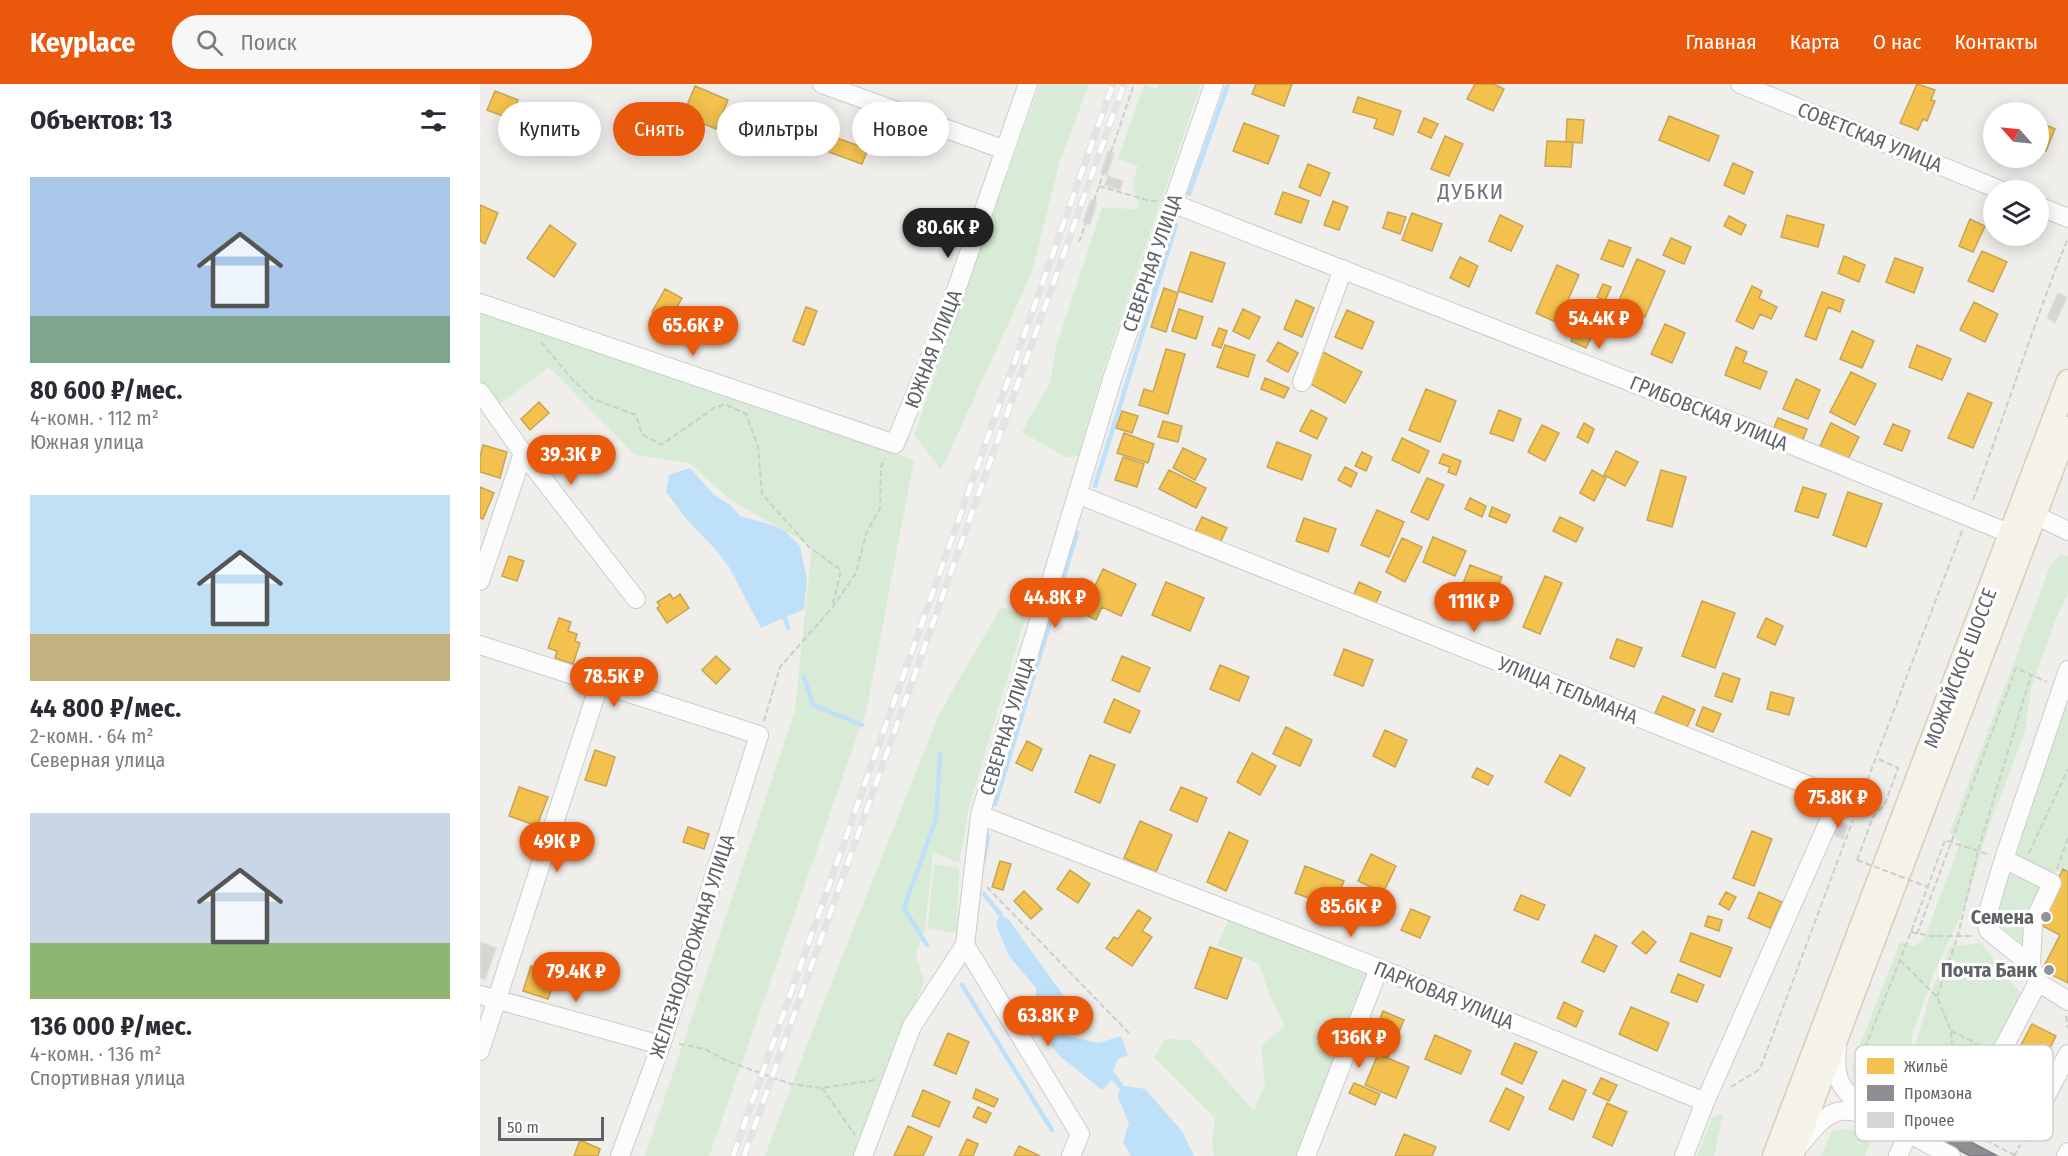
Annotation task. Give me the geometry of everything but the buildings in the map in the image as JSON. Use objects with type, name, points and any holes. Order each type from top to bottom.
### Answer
[{"type":"main road","name":"МОЖАЙСКОЕ ШОССЕ","points":[[1787,1155],[2068,381]]},
{"type":"main road","name":"МОЖАЙСКОЕ ШОССЕ","points":[[1787,1155],[1838,1036],[2068,428]]},
{"type":"street","points":[[822,84],[1005,150]]},
{"type":"street","name":"ЮЖНАЯ УЛИЦА","points":[[895,444],[948,313],[1028,84]]},
{"type":"street","name":"СЕВЕРНАЯ УЛИЦА","points":[[864,1152],[912,1026],[965,945],[980,815],[1113,376],[1214,84]]},
{"type":"street","name":"СОВЕТСКАЯ УЛИЦА","points":[[1740,84],[1983,183]]},
{"type":"street","name":"ГРИБОВСКАЯ УЛИЦА","points":[[1172,203],[1774,438],[2011,534]]},
{"type":"street","points":[[2049,210],[2068,218]]},
{"type":"street","points":[[1302,382],[1343,269]]},
{"type":"street","points":[[480,303],[895,444]]},
{"type":"street","points":[[480,392],[636,599]]},
{"type":"street","points":[[480,582],[524,453]]},
{"type":"street","name":"УЛИЦА ТЕЛЬМАНА","points":[[1077,494],[1858,805]]},
{"type":"street","points":[[2034,515],[2068,531]]},
{"type":"street","points":[[480,645],[759,735]]},
{"type":"street","points":[[2068,670],[2065,690],[2004,859],[1986,919],[1988,930],[2068,1000]]},
{"type":"street","points":[[480,1051],[488,998],[599,685]]},
{"type":"street","name":"ЖЕЛЕЗНОДОРОЖНАЯ УЛИЦА","points":[[620,1156],[661,1045],[759,735]]},
{"type":"street","points":[[1684,1156],[1704,1102],[1839,798]]},
{"type":"street","name":"ПАРКОВАЯ УЛИЦА","points":[[980,815],[1379,968],[1704,1102]]},
{"type":"street","points":[[2004,859],[2052,884],[2032,923],[2035,973],[2004,1045]]},
{"type":"street","points":[[965,945],[1080,1134],[1071,1156]]},
{"type":"street","points":[[1306,1156],[1379,968]]},
{"type":"street","points":[[488,998],[661,1045]]},
{"type":"street","points":[[1838,1036],[1836,1076],[1855,1100]]},
{"type":"street","points":[[2053,1083],[2068,1054]]},
{"type":"street","points":[[1787,1155],[1833,1113],[1855,1111]]},
{"type":"street","points":[[1898,1156],[1905,1141]]},
{"type":"street","points":[[1921,1141],[1951,1156]]},
{"type":"street","points":[[2066,1156],[2068,1152]]},
{"type":"path","points":[[1111,152],[1134,84]]},
{"type":"path","points":[[1094,201],[1103,174]]},
{"type":"path","points":[[1099,186],[1150,201],[1165,200],[1172,203]]},
{"type":"path","points":[[1079,242],[1086,223]]},
{"type":"path","points":[[1704,1102],[1760,1069],[2000,431],[2044,297],[2068,238]]},
{"type":"path","points":[[543,325],[540,341],[573,380],[593,399],[636,416],[642,434],[661,445],[714,408],[725,404],[746,414],[758,446],[762,494],[809,547],[842,570],[832,608]]},
{"type":"path","points":[[759,735],[780,667],[832,608],[856,573],[866,534],[880,508],[881,467],[895,444]]},
{"type":"path","points":[[1917,934],[2016,668],[2031,675],[1978,851],[1958,935],[1937,997]]},
{"type":"path","points":[[1876,758],[1898,768],[1885,804],[1873,817],[1857,860],[1928,887]]},
{"type":"path","points":[[2022,868],[2068,769]]},
{"type":"path","points":[[2052,884],[2068,838]]},
{"type":"path","points":[[1866,1045],[1945,840],[2004,859]]},
{"type":"path","points":[[972,873],[1129,1033]]},
{"type":"path","points":[[1911,932],[1931,936],[1976,937],[1988,930]]},
{"type":"path","points":[[1900,960],[1937,997],[1951,1030],[1953,1045]]},
{"type":"path","points":[[1951,1030],[1982,1045]]},
{"type":"path","points":[[661,1045],[684,1044],[705,1049],[727,1061],[791,1084],[822,1089],[870,1080],[892,1079]]},
{"type":"path","points":[[1847,1093],[1855,1073]]},
{"type":"path","points":[[822,1089],[864,1152]]},
{"type":"path","points":[[1934,1148],[1937,1141]]},
{"type":"path","points":[[1988,1141],[2014,1155]]},
{"type":"green space","points":[[1040,84],[1089,84],[1060,161],[1032,272],[941,470],[914,435]]},
{"type":"green space","points":[[1159,84],[1201,84],[1104,368],[1078,456],[1067,458],[1022,432],[1050,382],[1056,347],[1102,208],[1139,209],[1133,183],[1138,166],[1118,159],[1144,85],[1157,89]]},
{"type":"green space","points":[[480,311],[914,460],[867,708],[709,1156],[645,1156],[795,711],[812,546],[732,501],[690,463],[635,455],[549,367],[498,405],[480,380]]},
{"type":"green space","points":[[2060,554],[2068,557],[2068,594],[2056,618],[2031,689],[2025,732],[1986,835],[1965,906],[1933,975],[1913,1032],[1911,1045],[1860,1045],[1900,942],[1915,946],[1925,937],[1960,843],[1950,832],[2049,569]]},
{"type":"green space","points":[[1001,607],[1026,615],[969,807],[959,863],[933,852],[925,929],[916,955],[924,982],[855,1156],[765,1156],[938,716]]},
{"type":"green space","points":[[2063,707],[2068,709],[2068,871],[2048,872],[2027,948],[1993,920]]},
{"type":"green space","points":[[934,864],[959,868],[957,933],[928,928]]},
{"type":"green space","points":[[1231,914],[1374,968],[1299,1156],[1214,1156],[1212,1144],[1215,1118],[1154,1057],[1165,1039],[1191,1040],[1254,1111],[1265,1083],[1261,1046],[1285,1026],[1270,996],[1259,964],[1217,945]]},
{"type":"green space","points":[[1981,943],[2021,994],[1994,1045],[1915,1045],[1930,996],[1950,947]]},
{"type":"green space","points":[[1855,1058],[1855,1073],[1851,1068]]},
{"type":"green space","points":[[1723,1114],[1714,1156],[1697,1156],[1713,1116]]},
{"type":"green space","points":[[1846,1129],[1855,1131],[1855,1141],[1871,1141],[1865,1156],[1821,1156],[1832,1131]]},
{"type":"water","points":[[690,468],[714,495],[730,505],[740,516],[772,525],[786,532],[800,546],[807,580],[804,609],[761,628],[729,567],[688,521],[666,492],[669,475]]},
{"type":"water","points":[[1000,914],[1009,920],[1069,1003],[1068,1036],[1099,1043],[1121,1036],[1128,1055],[1118,1059],[1113,1071],[1124,1086],[1145,1089],[1182,1131],[1194,1156],[1131,1156],[1123,1142],[1129,1123],[1118,1097],[1120,1089],[1112,1080],[1102,1090],[1061,1057],[1038,1030],[1036,988],[1009,956],[996,925]]},
{"type":"waterway","points":[[1189,194],[1228,84]]},
{"type":"waterway","points":[[1095,486],[1176,225]]},
{"type":"waterway","points":[[995,804],[1077,533]]},
{"type":"waterway","points":[[785,619],[788,628]]},
{"type":"waterway","points":[[804,677],[813,705],[862,725]]},
{"type":"waterway","points":[[927,945],[904,908],[936,819],[940,754]]},
{"type":"waterway","points":[[983,863],[988,836]]},
{"type":"waterway","points":[[984,894],[1000,914]]},
{"type":"waterway","points":[[962,985],[1052,1130]]},
{"type":"railway","points":[[733,1156],[1113,84]]},
{"type":"railway","points":[[744,1156],[1124,84]]},
{"type":"place","name":"Семена","points":[[2046,917]]},
{"type":"place","name":"Почта Банк","points":[[2049,970]]},
{"type":"district","name":"ДУБКИ","points":[[1471,191]]}]
